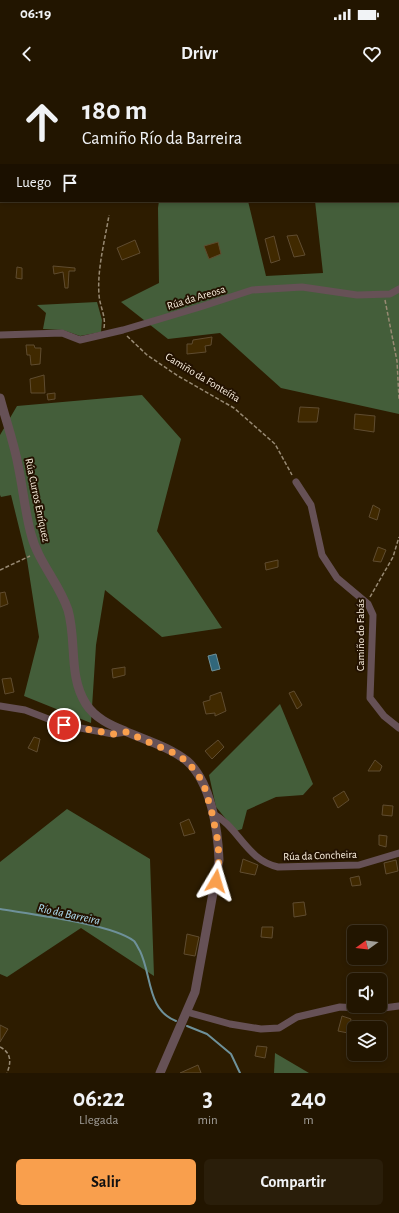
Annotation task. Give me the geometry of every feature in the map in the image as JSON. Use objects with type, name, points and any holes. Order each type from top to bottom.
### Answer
[{"type":"street","name":"Rúa da Areosa","points":[[0,335],[62,333],[80,340],[200,308],[252,290],[302,287],[357,295],[390,294],[399,289]]},
{"type":"street","name":"Rúa Curros Enríquez","points":[[0,398],[18,465],[31,534],[37,552],[62,594],[68,611],[75,679],[80,694],[86,705],[97,716],[126,732],[176,754],[188,762],[203,782],[212,813],[218,842],[217,874],[195,992],[160,1073]]},
{"type":"street","points":[[296,482],[311,505],[322,555],[337,578],[368,604]]},
{"type":"street","name":"Camiño do Fabás","points":[[368,604],[373,615],[370,698],[384,716],[399,728]]},
{"type":"street","points":[[0,706],[26,710],[64,725],[113,734],[126,732]]},
{"type":"street","name":"Rúa da Concheira","points":[[212,813],[222,818],[253,855],[266,864],[278,867],[359,865],[399,853]]},
{"type":"street","points":[[187,1012],[230,1024],[261,1029],[279,1028],[296,1017],[340,1007],[376,1009],[399,1006]]},
{"type":"path","points":[[103,334],[106,318],[99,296],[109,215]]},
{"type":"path","points":[[384,294],[397,361],[399,399]]},
{"type":"path","name":"Camiño da Fonteíña","points":[[121,330],[153,360],[234,408],[275,444],[296,482]]},
{"type":"path","name":"Camiño do Fabás","points":[[368,604],[371,594],[393,557],[399,538]]},
{"type":"path","points":[[0,570],[37,552]]},
{"type":"path","points":[[0,1047],[9,1054],[10,1061],[7,1073]]},
{"type":"green space","points":[[159,202],[248,202],[266,276],[323,273],[315,202],[399,202],[399,414],[281,388],[220,333],[168,339],[121,302],[159,283]]},
{"type":"green space","points":[[97,302],[102,320],[101,332],[80,336],[63,330],[43,329],[46,313],[37,305]]},
{"type":"green space","points":[[142,395],[181,439],[157,531],[222,628],[162,637],[105,590],[96,645],[91,723],[24,696],[39,637],[27,560],[11,495],[1,497],[0,495],[0,435],[17,406]]},
{"type":"green space","points":[[280,704],[313,784],[303,795],[276,797],[247,810],[242,829],[236,831],[216,807],[209,775]]},
{"type":"green space","points":[[67,809],[150,859],[154,976],[81,928],[7,977],[0,974],[0,862]]},
{"type":"green space","points":[[275,1053],[309,1073],[274,1073]]},
{"type":"water","points":[[216,654],[220,669],[212,671],[208,656]]},
{"type":"building","points":[[297,235],[305,255],[294,257],[287,236]]},
{"type":"building","points":[[274,236],[280,260],[271,263],[265,239]]},
{"type":"building","points":[[135,240],[140,253],[122,260],[117,248]]},
{"type":"building","points":[[218,242],[221,254],[209,259],[204,246]]},
{"type":"building","points":[[53,266],[75,268],[75,271],[69,271],[68,288],[65,288],[63,272],[54,274]]},
{"type":"building","points":[[17,267],[22,268],[22,279],[16,278]]},
{"type":"building","points":[[212,337],[211,345],[205,346],[206,352],[187,354],[187,344],[192,344],[193,340]]},
{"type":"building","points":[[26,345],[34,345],[35,348],[41,348],[40,364],[31,365],[30,355],[27,355]]},
{"type":"building","points":[[44,375],[45,393],[31,393],[30,379]]},
{"type":"building","points":[[55,393],[55,399],[48,400],[47,394]]},
{"type":"building","points":[[300,407],[319,408],[317,422],[298,422]]},
{"type":"building","points":[[355,414],[375,416],[374,432],[354,429]]},
{"type":"building","points":[[373,505],[380,509],[377,520],[369,517]]},
{"type":"building","points":[[378,547],[386,550],[381,562],[373,561]]},
{"type":"building","points":[[278,560],[278,567],[266,570],[265,563]]},
{"type":"building","points":[[5,592],[8,604],[0,607],[0,593]]},
{"type":"building","points":[[125,667],[125,675],[113,678],[112,669]]},
{"type":"building","points":[[11,678],[14,692],[5,694],[2,679]]},
{"type":"building","points":[[294,691],[302,705],[297,709],[289,693]]},
{"type":"building","points":[[221,692],[226,711],[215,716],[215,713],[206,714],[203,702],[210,700],[210,696]]},
{"type":"building","points":[[34,737],[40,739],[37,752],[28,748]]},
{"type":"building","points":[[218,740],[224,747],[212,759],[205,751]]},
{"type":"building","points":[[375,760],[382,766],[380,771],[368,771]]},
{"type":"building","points":[[344,791],[349,800],[338,808],[333,798]]},
{"type":"building","points":[[383,805],[393,806],[392,816],[382,815]]},
{"type":"building","points":[[189,819],[195,833],[184,836],[180,823]]},
{"type":"building","points":[[379,835],[387,836],[386,847],[379,845]]},
{"type":"building","points":[[243,859],[258,865],[255,875],[240,872]]},
{"type":"building","points":[[396,860],[398,871],[386,874],[384,863]]},
{"type":"building","points":[[359,876],[361,885],[352,886],[350,878]]},
{"type":"building","points":[[304,902],[306,915],[294,917],[293,903]]},
{"type":"building","points":[[262,927],[273,927],[272,938],[261,937]]},
{"type":"building","points":[[187,934],[199,937],[195,956],[184,954]]},
{"type":"building","points":[[342,1016],[351,1019],[351,1021],[347,1021],[347,1033],[338,1031]]},
{"type":"building","points":[[0,1025],[8,1029],[0,1042]]},
{"type":"building","points":[[257,1046],[267,1047],[265,1058],[255,1056]]},
{"type":"building","points":[[198,1065],[201,1073],[180,1073]]},
{"type":"waterway","name":"Río da Barreira","points":[[0,909],[70,920],[108,930],[123,935],[134,941],[144,961],[155,1001],[167,1016],[176,1021]]},
{"type":"waterway","name":"Río da Barreira","points":[[187,1026],[207,1034],[231,1054],[240,1073]]},
{"type":"route","points":[[64,725],[113,734],[126,732],[176,754],[188,762],[196,770],[208,795],[218,842],[219,860],[216,881]]}]
